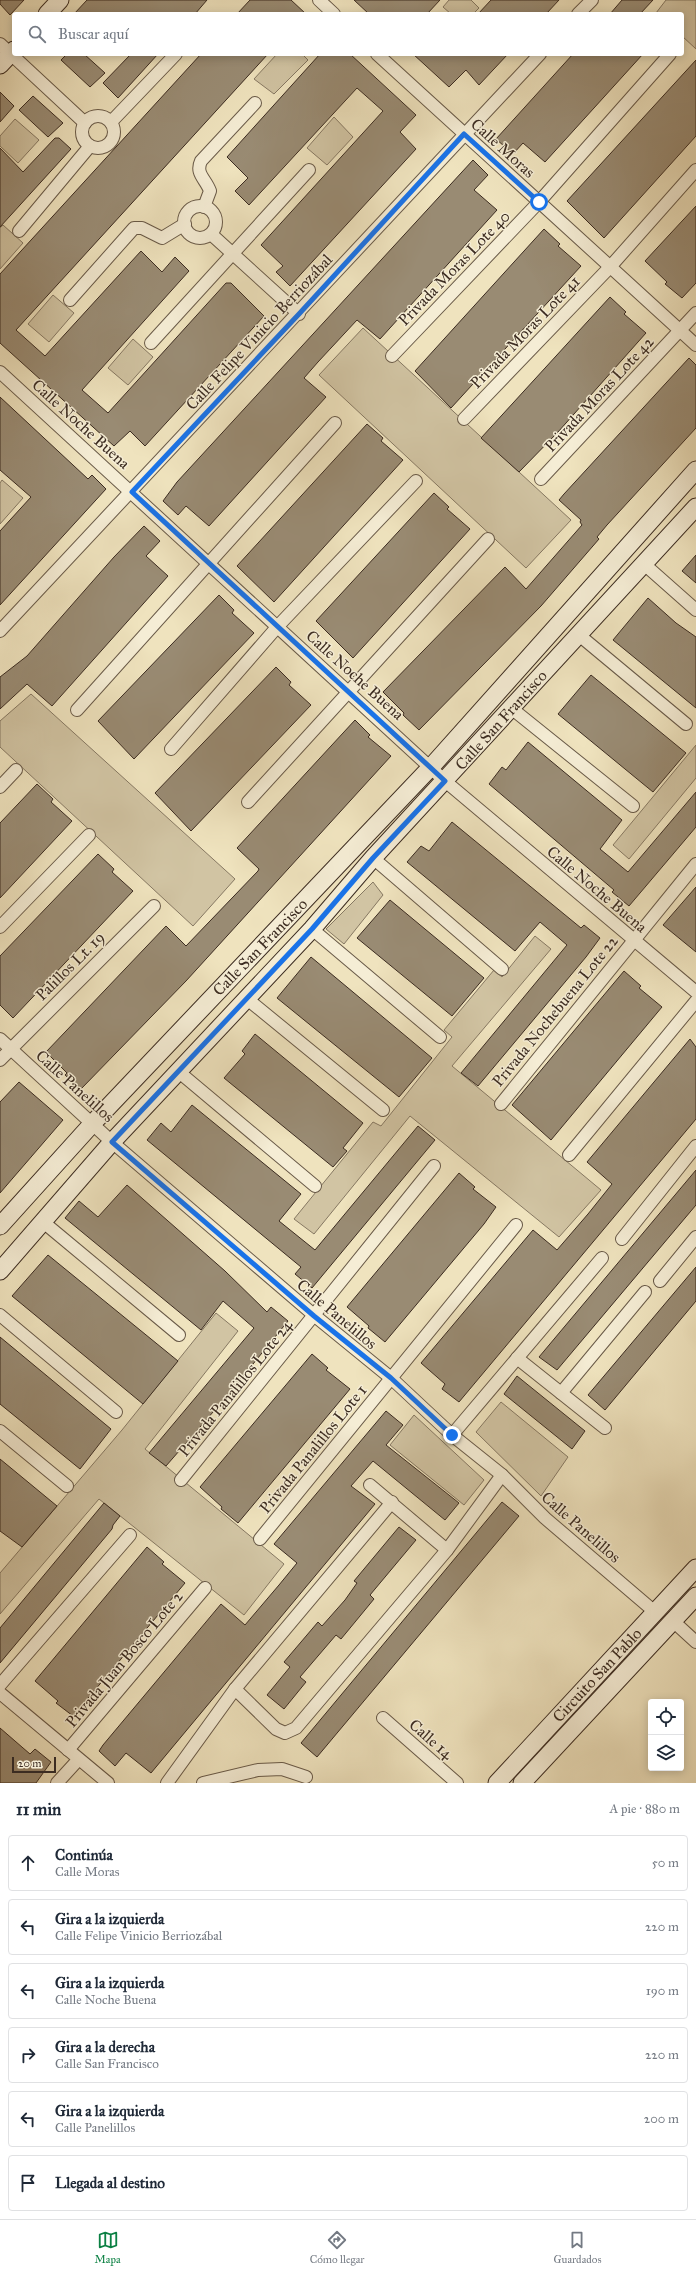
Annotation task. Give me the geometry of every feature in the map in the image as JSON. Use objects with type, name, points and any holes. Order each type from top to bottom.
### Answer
[{"type":"street","points":[[49,12],[60,0]]},
{"type":"street","points":[[319,0],[332,12]]},
{"type":"street","points":[[580,12],[592,0]]},
{"type":"street","points":[[6,53],[85,123]]},
{"type":"street","points":[[111,122],[174,56]]},
{"type":"street","name":"Calle Moras","points":[[379,56],[696,345]]},
{"type":"street","name":"Calle Felipe Vinicio Berriozábal","points":[[0,631],[299,314],[464,134],[538,56]]},
{"type":"street","name":"Privada Moras Lote 40","points":[[392,356],[539,202],[668,56]]},
{"type":"street","points":[[204,207],[210,191],[198,168],[201,161],[254,103]]},
{"type":"street","points":[[97,116],[105,118],[111,122],[114,129],[114,136],[110,143],[104,147],[97,148],[90,146],[83,136],[85,123],[90,118],[97,116]]},
{"type":"street","points":[[19,231],[90,146]]},
{"type":"street","points":[[151,343],[309,170]]},
{"type":"street","name":"Privada Moras Lote 41","points":[[464,419],[610,267],[696,170]]},
{"type":"street","points":[[204,207],[211,211],[216,218],[216,226],[211,234],[204,238],[195,237],[188,232],[184,224],[185,218],[192,208],[204,207]]},
{"type":"street","points":[[70,300],[134,228],[142,228],[162,238],[184,224]]},
{"type":"street","points":[[211,234],[299,314]]},
{"type":"street","name":"Privada Moras Lote 42","points":[[541,478],[696,312]]},
{"type":"street","name":"Calle Noche Buena","points":[[0,372],[348,690],[445,781],[632,940],[696,992]]},
{"type":"street","points":[[77,710],[335,423]]},
{"type":"street","name":"Calle San Francisco","points":[[0,1226],[92,1124],[431,767],[696,470]]},
{"type":"street","points":[[171,749],[278,626],[416,481]]},
{"type":"street","name":"Calle San Francisco","points":[[0,1271],[112,1142],[312,929],[373,858],[696,507]]},
{"type":"street","points":[[248,802],[348,690],[488,539]]},
{"type":"street","points":[[644,564],[696,610]]},
{"type":"street","points":[[579,635],[686,724]]},
{"type":"street","points":[[511,708],[633,806]]},
{"type":"street","points":[[0,786],[16,770]]},
{"type":"street","points":[[0,927],[89,835]]},
{"type":"street","points":[[373,858],[502,969]]},
{"type":"street","name":"Privada Nochebuena Lote 22","points":[[501,1104],[632,940],[696,864]]},
{"type":"street","name":"Palillos Lt. 19","points":[[0,1060],[154,906]]},
{"type":"street","points":[[312,929],[440,1037]]},
{"type":"street","points":[[246,998],[383,1110]]},
{"type":"street","points":[[569,1155],[696,1001]]},
{"type":"street","name":"Calle Panelillos","points":[[0,1039],[112,1142],[314,1316],[391,1378],[452,1435],[502,1475],[545,1518],[655,1612]]},
{"type":"street","points":[[179,1072],[315,1186]]},
{"type":"street","points":[[622,1239],[696,1146]]},
{"type":"street","name":"Privada Panalillos Lote 24","points":[[181,1480],[434,1166]]},
{"type":"street","points":[[42,1221],[179,1335]]},
{"type":"street","name":"Privada Panalillos Lote 1","points":[[260,1539],[516,1225]]},
{"type":"street","points":[[660,1282],[696,1237]]},
{"type":"street","points":[[452,1435],[602,1258]]},
{"type":"street","points":[[561,1393],[645,1292]]},
{"type":"street","points":[[0,1315],[116,1412]]},
{"type":"street","points":[[517,1358],[605,1428]]},
{"type":"street","points":[[0,1431],[67,1486]]},
{"type":"street","points":[[235,1690],[276,1729],[285,1733],[296,1728],[447,1550],[502,1475]]},
{"type":"street","points":[[370,1485],[392,1502],[447,1550]]},
{"type":"street","points":[[167,1783],[235,1690],[392,1502]]},
{"type":"street","points":[[0,1685],[130,1535]]},
{"type":"street","name":"Circuito San Pablo","points":[[497,1783],[696,1568]]},
{"type":"street","name":"Privada Juan Bosco Lote 2","points":[[68,1750],[205,1588]]},
{"type":"street","name":"Circuito San Pablo","points":[[522,1783],[696,1596]]},
{"type":"street","points":[[673,1621],[696,1642]]},
{"type":"street","points":[[2,1699],[108,1783]]},
{"type":"street","name":"Calle 14","points":[[383,1718],[457,1783]]},
{"type":"street","points":[[57,1783],[78,1760]]},
{"type":"street","points":[[203,1783],[258,1770],[282,1769],[306,1777]]},
{"type":"street","points":[[251,1783],[258,1770]]},
{"type":"shaded area","points":[[449,0],[471,0],[479,8],[475,12],[449,12],[443,7]]},
{"type":"shaded area","points":[[666,0],[696,0],[696,49],[684,38],[684,12],[657,12]]},
{"type":"shaded area","points":[[275,56],[304,56],[308,60],[274,94],[254,79]]},
{"type":"shaded area","points":[[334,117],[353,137],[327,165],[307,148]]},
{"type":"shaded area","points":[[15,119],[39,140],[18,163],[0,146],[0,136]]},
{"type":"shaded area","points":[[3,225],[23,243],[0,269],[0,228]]},
{"type":"shaded area","points":[[53,295],[74,313],[49,342],[28,324]]},
{"type":"shaded area","points":[[363,328],[571,520],[526,568],[319,375]]},
{"type":"shaded area","points":[[133,339],[153,357],[128,385],[108,368]]},
{"type":"shaded area","points":[[2,480],[23,498],[0,524],[0,483]]},
{"type":"shaded area","points":[[31,694],[235,879],[193,926],[0,747],[0,721]]},
{"type":"shaded area","points":[[696,745],[696,778],[629,859],[613,845]]},
{"type":"shaded area","points":[[373,882],[383,895],[344,944],[326,929]]},
{"type":"shaded area","points":[[535,936],[551,949],[452,1066],[601,1190],[559,1237],[410,1116],[314,1234],[294,1219],[373,1122],[381,1126],[452,1037],[444,1030],[494,970],[502,977]]},
{"type":"shaded area","points":[[216,1313],[238,1331],[145,1449],[284,1564],[244,1615],[99,1499],[0,1614],[0,1573],[122,1430]]},
{"type":"shaded area","points":[[501,1402],[568,1457],[541,1496],[476,1432]]},
{"type":"shaded area","points":[[414,1415],[484,1480],[464,1505],[390,1445]]},
{"type":"building","points":[[0,0],[24,0],[10,15],[0,4]]},
{"type":"building","points":[[87,0],[207,0],[197,12],[76,12]]},
{"type":"building","points":[[250,0],[291,0],[304,12],[239,12]]},
{"type":"building","points":[[354,0],[440,0],[429,12],[367,12]]},
{"type":"building","points":[[491,0],[559,0],[548,12],[480,12]]},
{"type":"building","points":[[622,0],[653,0],[642,12],[612,12]]},
{"type":"building","points":[[65,56],[86,56],[105,73],[90,87],[61,60]]},
{"type":"building","points":[[129,56],[156,56],[118,98],[103,83]]},
{"type":"building","points":[[199,56],[266,56],[16,330],[45,356],[141,251],[162,272],[175,257],[189,271],[82,390],[108,413],[226,283],[231,283],[264,316],[145,446],[130,431],[114,446],[0,343],[0,274]]},
{"type":"building","points":[[318,56],[352,56],[416,115],[400,132],[416,149],[290,286],[276,272],[283,266],[261,245],[383,111],[357,88],[249,205],[235,191],[248,178],[227,157]]},
{"type":"building","points":[[415,56],[506,56],[479,85],[466,70],[449,87]]},
{"type":"building","points":[[571,56],[641,56],[545,162],[523,143],[513,154],[496,139]]},
{"type":"building","points":[[696,60],[696,136],[604,238],[567,201]]},
{"type":"building","points":[[0,92],[14,106],[0,122]]},
{"type":"building","points":[[33,96],[63,123],[48,137],[19,110]]},
{"type":"building","points":[[55,138],[59,138],[71,149],[0,227],[0,148],[23,172]]},
{"type":"building","points":[[473,160],[488,175],[474,190],[497,210],[380,339],[357,320],[318,362],[304,378],[326,397],[209,526],[186,506],[178,515],[163,501],[177,482]]},
{"type":"building","points":[[696,206],[696,283],[682,298],[665,284],[667,282],[645,261]]},
{"type":"building","points":[[544,229],[560,244],[558,246],[581,266],[451,408],[415,371]]},
{"type":"building","points":[[610,297],[626,312],[624,314],[646,333],[558,432],[519,472],[481,438]]},
{"type":"building","points":[[689,358],[696,365],[696,428],[607,525],[597,537],[599,539],[541,606],[419,730],[403,715],[404,713],[383,692],[505,567],[526,589],[582,525],[580,522],[581,520],[559,500]]},
{"type":"building","points":[[0,397],[88,479],[92,475],[106,489],[0,605],[0,531],[31,497],[0,470]]},
{"type":"building","points":[[367,424],[383,438],[381,441],[403,460],[274,602],[237,566]]},
{"type":"building","points":[[434,493],[449,507],[447,509],[470,529],[353,658],[316,621]]},
{"type":"building","points":[[144,526],[160,541],[146,556],[168,576],[52,706],[27,684],[0,709],[0,677],[27,656],[114,557]]},
{"type":"building","points":[[696,555],[696,583],[682,571]]},
{"type":"building","points":[[219,595],[234,610],[232,613],[254,633],[134,759],[98,721]]},
{"type":"building","points":[[648,598],[676,623],[696,637],[696,708],[613,640]]},
{"type":"building","points":[[276,667],[291,682],[289,685],[311,705],[191,831],[155,793]]},
{"type":"building","points":[[591,675],[686,753],[653,792],[558,714]]},
{"type":"building","points":[[355,720],[370,735],[368,737],[391,756],[186,981],[81,1089],[65,1075],[67,1073],[46,1052],[166,926],[186,946],[258,871],[259,869],[237,848]]},
{"type":"building","points":[[528,742],[622,820],[600,849],[628,872],[696,792],[696,827],[629,906],[612,892],[614,890],[489,784],[502,767],[506,770]]},
{"type":"building","points":[[37,784],[53,799],[51,802],[72,821],[0,898],[0,823]]},
{"type":"building","points":[[452,822],[581,928],[584,925],[600,938],[586,957],[478,1086],[461,1073],[567,945],[540,922],[515,951],[407,862],[421,846],[429,851]]},
{"type":"building","points":[[98,854],[114,869],[112,872],[133,891],[13,1018],[0,1005],[0,956]]},
{"type":"building","points":[[696,887],[696,952],[663,925]]},
{"type":"building","points":[[390,900],[484,978],[452,1016],[357,938]]},
{"type":"building","points":[[311,957],[432,1058],[399,1097],[277,998]]},
{"type":"building","points":[[624,971],[641,986],[639,988],[662,1007],[551,1140],[512,1105]]},
{"type":"building","points":[[255,1034],[363,1123],[343,1148],[347,1151],[333,1167],[224,1078],[245,1054],[242,1051]]},
{"type":"building","points":[[690,1039],[696,1047],[696,1119],[459,1402],[442,1389],[445,1384],[421,1363],[533,1230],[557,1250],[588,1214],[612,1184],[587,1162]]},
{"type":"building","points":[[19,1082],[63,1120],[0,1193],[0,1102]]},
{"type":"building","points":[[192,1105],[301,1194],[279,1221],[315,1250],[418,1126],[435,1140],[312,1288],[295,1274],[301,1267],[147,1140],[161,1123],[171,1132]]},
{"type":"building","points":[[696,1170],[696,1205],[557,1370],[539,1357]]},
{"type":"building","points":[[459,1173],[475,1187],[473,1189],[496,1207],[484,1224],[385,1342],[368,1328],[369,1326],[347,1307]]},
{"type":"building","points":[[127,1185],[225,1271],[267,1312],[271,1307],[288,1321],[227,1396],[166,1466],[149,1453],[254,1328],[223,1301],[201,1330],[65,1218],[79,1201],[98,1217]]},
{"type":"building","points":[[48,1255],[178,1361],[143,1404],[12,1296]]},
{"type":"building","points":[[696,1267],[696,1301],[605,1410],[588,1395]]},
{"type":"building","points":[[0,1337],[111,1429],[80,1469],[0,1404]]},
{"type":"building","points":[[312,1354],[328,1368],[326,1370],[350,1389],[238,1523],[221,1509],[222,1507],[200,1487]]},
{"type":"building","points":[[517,1376],[585,1431],[572,1449],[504,1394]]},
{"type":"building","points":[[386,1411],[403,1425],[386,1445],[459,1503],[445,1520],[373,1461],[351,1486],[375,1504],[151,1773],[126,1753],[115,1766],[99,1751],[103,1745],[221,1604],[245,1625],[279,1585],[297,1563],[274,1544]]},
{"type":"building","points":[[0,1459],[57,1506],[22,1547],[0,1531]]},
{"type":"building","points":[[502,1502],[519,1516],[317,1757],[301,1743]]},
{"type":"building","points":[[104,1503],[120,1516],[113,1525],[112,1529],[0,1663],[0,1628]]},
{"type":"building","points":[[399,1527],[416,1540],[370,1595],[374,1599],[341,1639],[336,1635],[300,1677],[306,1682],[284,1709],[267,1695],[290,1667],[284,1662],[318,1622],[322,1626],[345,1600],[357,1583],[354,1581]]},
{"type":"building","points":[[147,1547],[164,1562],[162,1564],[185,1583],[73,1716],[56,1703],[58,1701],[35,1681]]},
{"type":"building","points":[[0,1728],[30,1754],[35,1749],[51,1762],[36,1783],[0,1783]]},
{"type":"route","points":[[452,1435],[391,1378],[314,1316],[112,1142],[312,929],[373,858],[445,781],[132,492],[299,314],[464,134],[539,202]]}]
